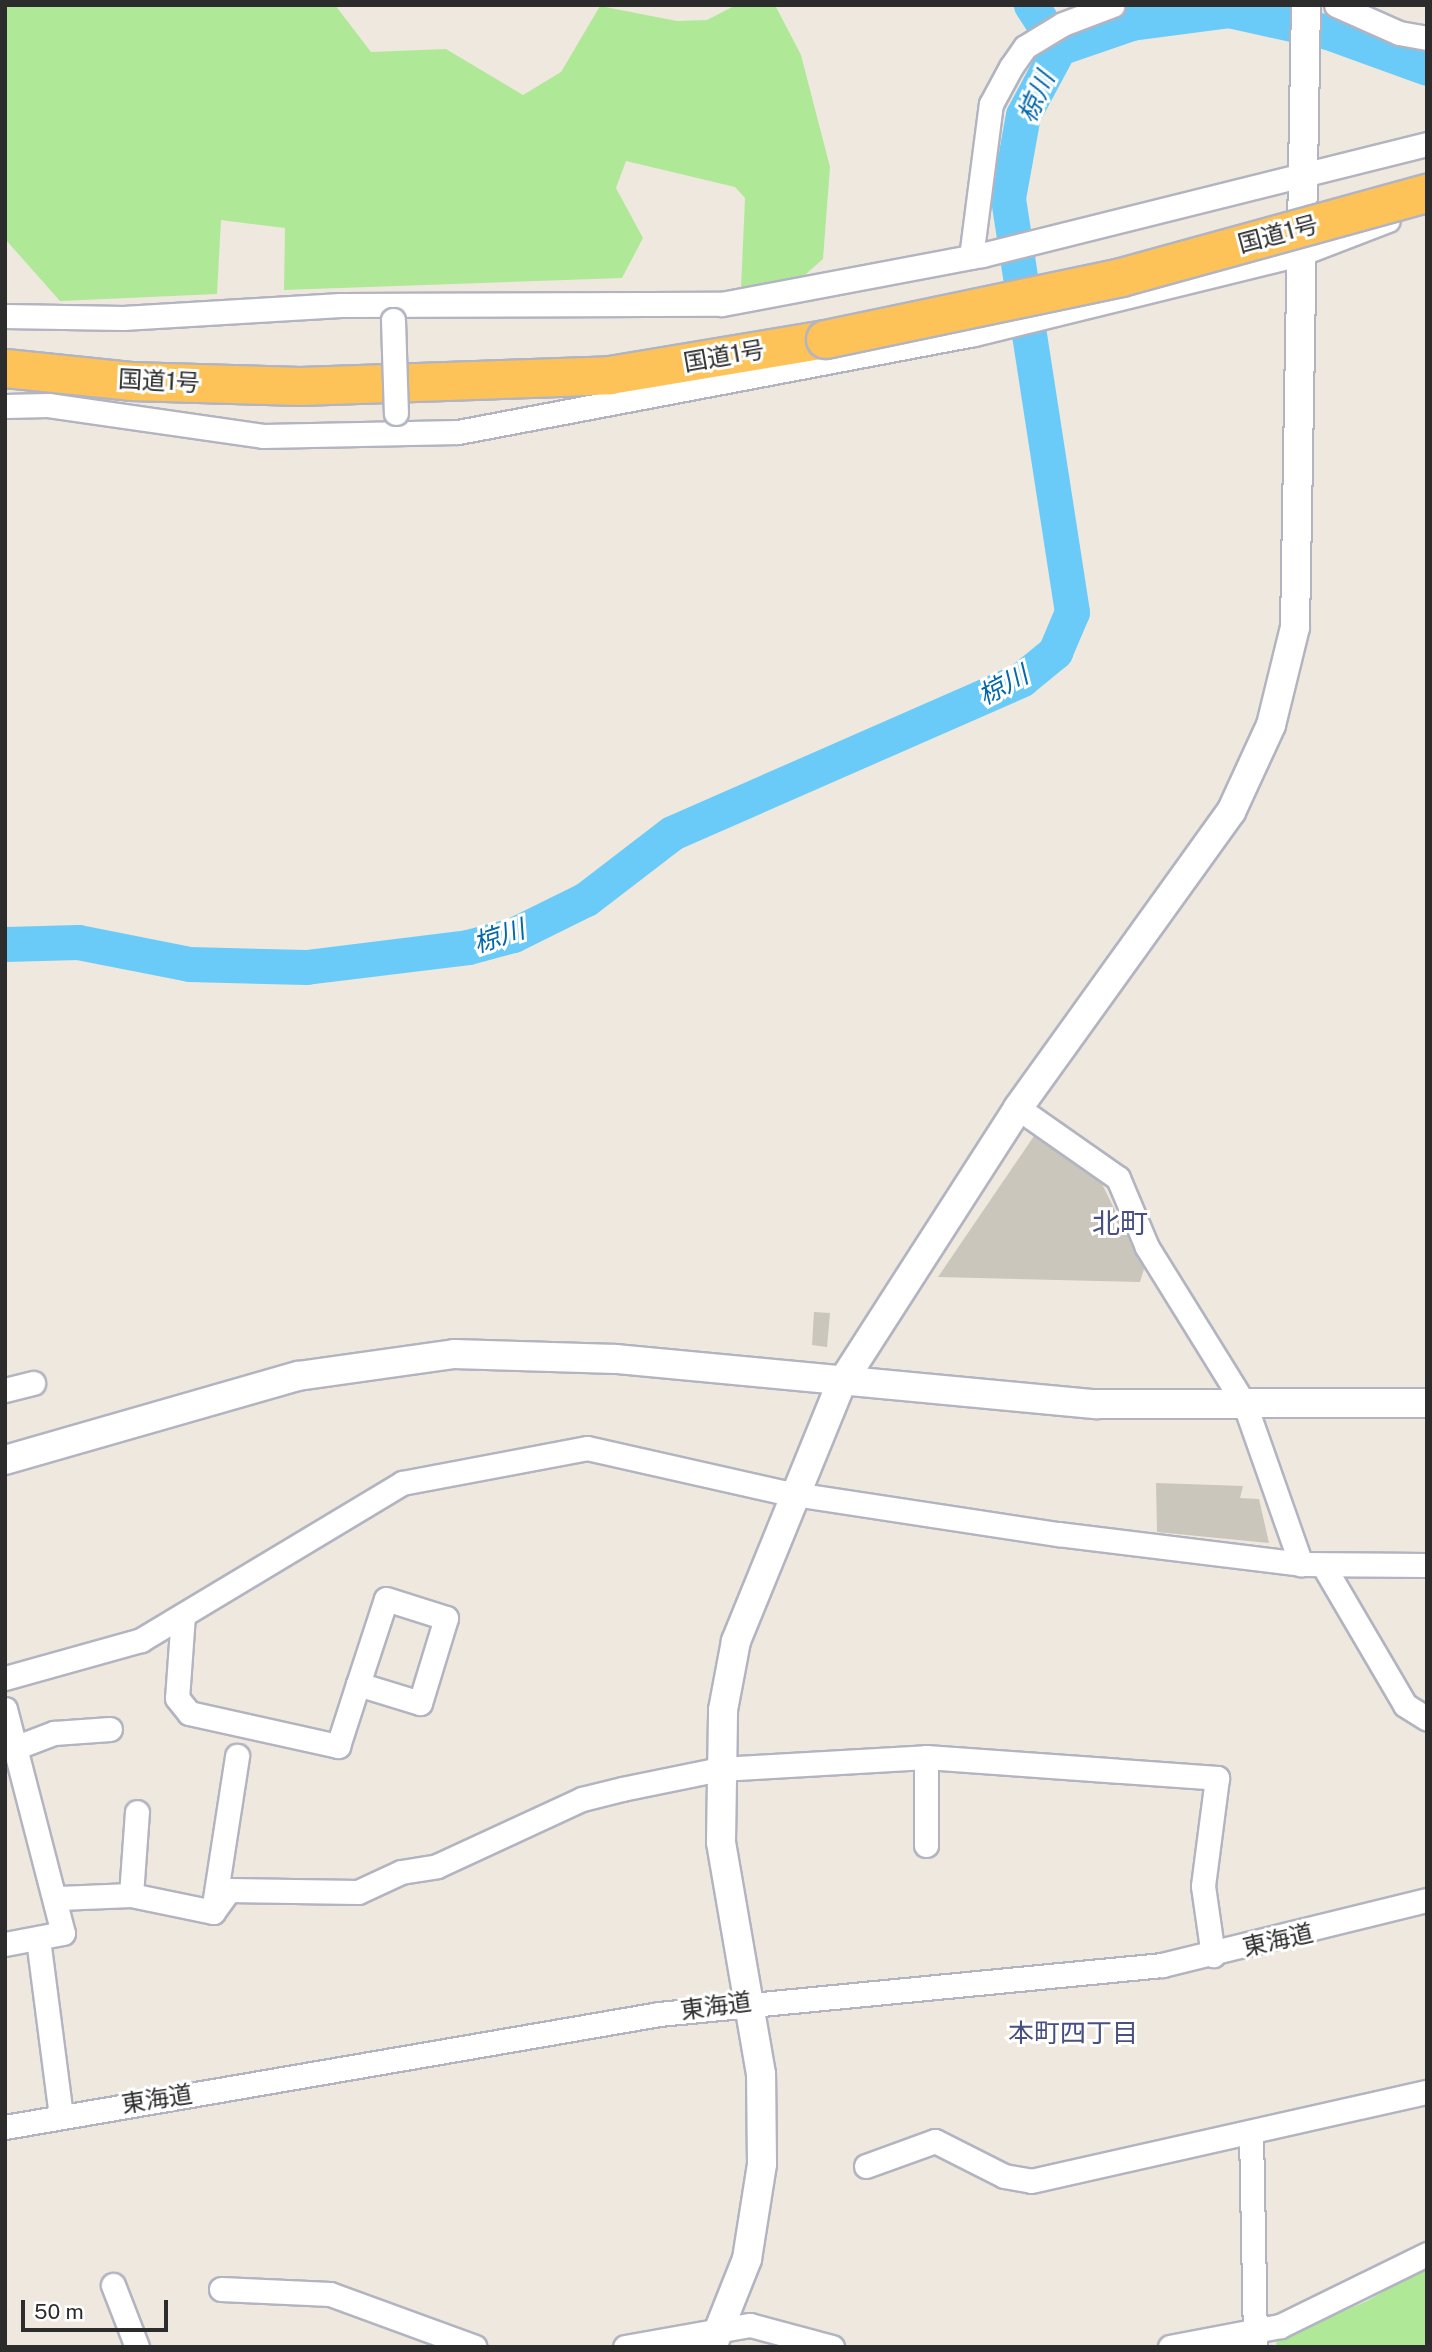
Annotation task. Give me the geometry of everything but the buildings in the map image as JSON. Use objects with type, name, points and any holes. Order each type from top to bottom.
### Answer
[{"type":"highway","name":"国道1号","points":[[5,368],[131,380],[300,386],[610,375],[825,339],[1121,277],[1427,193]]},
{"type":"street","points":[[976,256],[991,104],[1025,47],[1063,24],[1113,5]]},
{"type":"street","points":[[717,2338],[747,2259],[762,2164],[761,2074],[726,1878],[720,1769],[736,1642],[841,1384],[1018,1108],[1226,820],[1271,725],[1295,626],[1306,5]]},
{"type":"street","points":[[1336,5],[1399,33],[1427,38]]},
{"type":"street","points":[[5,316],[393,312],[722,304],[1035,243],[1302,180],[1427,144]]},
{"type":"street","points":[[5,406],[48,405],[263,436],[396,425],[458,432],[502,419],[627,403],[1045,316],[1300,254],[1427,210]]},
{"type":"street","points":[[393,312],[396,425]]},
{"type":"street","points":[[1018,1108],[1118,1178],[1147,1247],[1245,1405],[1312,1565],[1405,1705],[1427,1720]]},
{"type":"street","points":[[5,1460],[298,1376],[401,1357],[536,1353],[841,1384],[1083,1403],[1427,1403]]},
{"type":"street","points":[[5,1390],[33,1383]]},
{"type":"street","points":[[5,1678],[141,1640],[402,1483],[599,1448],[796,1494],[1312,1565],[1427,1565]]},
{"type":"street","points":[[183,1615],[177,1698],[189,1713],[338,1746],[358,1684],[386,1599],[446,1618],[420,1703],[358,1684]]},
{"type":"street","points":[[5,1709],[59,1898],[63,1933],[5,1944]]},
{"type":"street","points":[[17,1746],[54,1734],[110,1729]]},
{"type":"street","points":[[213,1912],[237,1756]]},
{"type":"street","points":[[926,1757],[926,1845]]},
{"type":"street","points":[[213,1912],[229,1890],[358,1892],[401,1872],[437,1866],[582,1799],[720,1769],[926,1757],[1217,1778],[1203,1886],[1213,1955]]},
{"type":"street","points":[[131,1895],[137,1812]]},
{"type":"street","points":[[59,1898],[131,1895],[213,1912]]},
{"type":"street","name":"東海道","points":[[5,2127],[61,2115],[750,2002],[1100,1972],[1213,1955],[1427,1900]]},
{"type":"street","points":[[38,1939],[61,2115]]},
{"type":"street","points":[[866,2166],[935,2141],[1004,2176],[1031,2180],[1427,2092]]},
{"type":"street","points":[[1251,2132],[1254,2341]]},
{"type":"street","points":[[1171,2347],[1254,2341],[1368,2288],[1427,2253]]},
{"type":"street","points":[[113,2285],[137,2347]]},
{"type":"street","points":[[221,2289],[330,2294],[475,2347]]},
{"type":"street","points":[[625,2347],[717,2338],[751,2325],[832,2347]]},
{"type":"green space","points":[[5,5],[335,5],[371,52],[446,49],[523,95],[561,72],[600,6],[677,21],[707,20],[736,5],[775,5],[801,55],[830,167],[823,259],[791,287],[741,288],[745,198],[735,187],[626,161],[616,188],[643,238],[622,278],[284,290],[285,228],[221,220],[217,294],[60,301],[5,239]]},
{"type":"green space","points":[[1427,2266],[1427,2347],[1277,2347],[1276,2340],[1367,2301]]},
{"type":"waterway","points":[[1031,5],[1059,48]]},
{"type":"waterway","name":"椋川","points":[[5,944],[78,942],[189,964],[306,967],[468,947],[513,935],[586,899],[672,833],[1022,679],[1055,652],[1072,612],[1008,198],[1023,115],[1059,48],[1131,23],[1228,10],[1328,32],[1427,68]]},
{"type":"district","name":"北町","points":[[1120,1223]]},
{"type":"district","name":"本町四丁目","points":[[1073,2033]]}]
